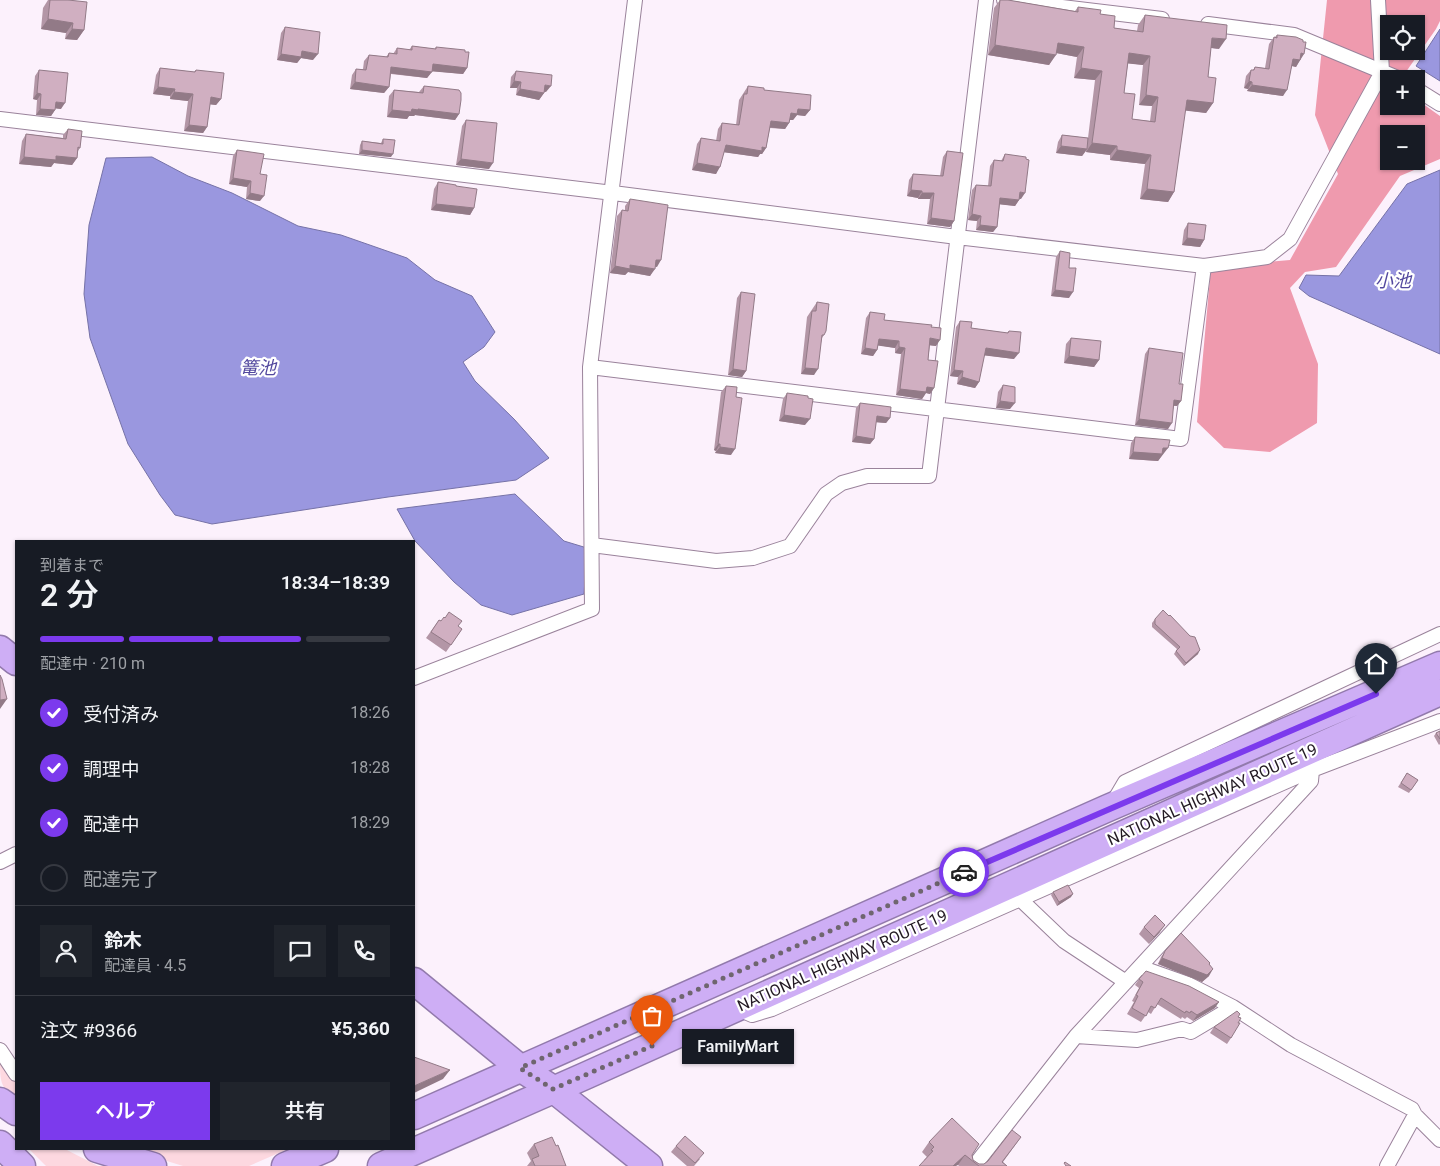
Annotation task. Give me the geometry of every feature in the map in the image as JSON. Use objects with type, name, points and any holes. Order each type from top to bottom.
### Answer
[{"type":"highway","points":[[0,650],[15,661]]},
{"type":"highway","name":"NATIONAL HIGHWAY ROUTE 19","points":[[415,1116],[1108,808],[1440,665]]},
{"type":"highway","name":"NATIONAL HIGHWAY ROUTE 19","points":[[381,1166],[1440,692]]},
{"type":"highway","points":[[415,982],[520,1068],[553,1089],[649,1166]]},
{"type":"highway","points":[[0,1101],[15,1111]]},
{"type":"highway","points":[[0,1129],[15,1144]]},
{"type":"highway","points":[[0,1144],[22,1166]]},
{"type":"highway","points":[[21,1150],[38,1166]]},
{"type":"highway","points":[[100,1150],[153,1166]]},
{"type":"highway","points":[[285,1166],[323,1150]]},
{"type":"highway","points":[[305,1166],[341,1150]]},
{"type":"street","points":[[415,678],[592,609],[590,367],[613,193],[635,0]]},
{"type":"street","points":[[592,545],[716,561],[753,558],[790,546],[826,494],[842,483],[867,476],[929,476],[986,0]]},
{"type":"street","points":[[1004,0],[1178,20]]},
{"type":"street","points":[[1378,0],[1382,70]]},
{"type":"street","points":[[1197,23],[1294,35],[1380,71]]},
{"type":"street","points":[[0,119],[1204,266],[1266,257],[1290,239],[1380,76]]},
{"type":"street","points":[[1425,95],[1440,104]]},
{"type":"street","points":[[590,367],[937,411],[1180,439],[1204,266]]},
{"type":"street","points":[[1108,808],[1125,782],[1440,634]]},
{"type":"street","points":[[736,1008],[752,1015],[772,1009],[1312,770],[1440,721]]},
{"type":"street","points":[[974,1166],[1076,1036],[1311,780],[1312,770]]},
{"type":"street","points":[[0,862],[15,854]]},
{"type":"street","points":[[1020,899],[1064,941],[1126,982]]},
{"type":"street","points":[[1140,967],[1188,984],[1233,1007],[1291,1044],[1412,1109],[1440,1140]]},
{"type":"street","points":[[1076,1036],[1137,1040],[1182,1028],[1191,1032],[1233,1007]]},
{"type":"street","points":[[0,1050],[15,1072]]},
{"type":"street","points":[[1387,1166],[1416,1115]]},
{"type":"shaded area","points":[[1327,0],[1440,0],[1440,21],[1425,45],[1425,15],[1380,15],[1380,60],[1414,60],[1407,70],[1380,70],[1380,115],[1425,115],[1425,105],[1440,116],[1440,159],[1425,165],[1425,125],[1380,125],[1380,170],[1414,170],[1400,176],[1336,267],[1305,272],[1290,288],[1318,364],[1317,423],[1270,452],[1224,448],[1197,422],[1211,267],[1290,260],[1338,174],[1315,115]]},
{"type":"shaded area","points":[[0,1058],[15,1081],[15,1100],[4,1087],[0,1073]]},
{"type":"shaded area","points":[[30,1150],[67,1150],[98,1166],[46,1166]]},
{"type":"shaded area","points":[[131,1150],[286,1150],[249,1166],[183,1166]]},
{"type":"water","points":[[1440,29],[1440,81],[1416,66],[1420,60],[1425,60],[1425,52]]},
{"type":"water","name":"篭池","points":[[152,157],[188,176],[232,193],[298,226],[341,235],[407,258],[435,280],[472,296],[495,332],[484,347],[463,362],[475,381],[514,419],[549,458],[516,480],[388,497],[212,524],[175,515],[128,444],[90,338],[84,294],[89,225],[106,158]]},
{"type":"water","name":"小池","points":[[1440,170],[1440,354],[1309,296],[1299,288],[1306,275],[1339,276],[1407,184]]},
{"type":"water","points":[[515,494],[564,541],[587,548],[584,594],[512,615],[481,605],[454,582],[415,541],[397,509]]},
{"type":"building","points":[[50,0],[87,2],[84,30],[72,29],[73,23],[48,19]]},
{"type":"building","points":[[1000,0],[1078,12],[1078,7],[1101,10],[1100,14],[1115,16],[1114,28],[1143,32],[1145,15],[1227,25],[1226,39],[1212,38],[1208,77],[1216,78],[1213,103],[1187,100],[1174,192],[1147,189],[1151,155],[1117,150],[1117,146],[1092,143],[1102,71],[1081,68],[1084,47],[1058,43],[1056,55],[995,45]],"holes":[[[1129,53],[1150,56],[1146,95],[1158,97],[1155,122],[1132,119],[1135,94],[1124,93]]]},
{"type":"building","points":[[285,27],[320,32],[318,54],[302,51],[301,57],[281,54]]},
{"type":"building","points":[[1277,35],[1296,37],[1306,42],[1304,54],[1301,53],[1300,60],[1293,59],[1287,90],[1252,85],[1252,82],[1249,81],[1251,70],[1254,70],[1255,67],[1269,69],[1274,37],[1277,38]]},
{"type":"building","points":[[412,46],[465,50],[465,52],[469,52],[467,68],[433,64],[432,72],[391,67],[389,87],[355,82],[356,69],[366,70],[369,55],[388,57],[389,53],[397,54],[397,48],[412,50]]},
{"type":"building","points":[[160,68],[224,73],[221,99],[211,97],[207,127],[189,125],[193,94],[174,92],[175,89],[158,87]]},
{"type":"building","points":[[39,70],[68,73],[65,103],[56,102],[55,110],[40,109],[41,94],[37,93]]},
{"type":"building","points":[[516,71],[552,75],[551,86],[545,85],[544,93],[520,89],[521,82],[514,81]]},
{"type":"building","points":[[424,86],[459,90],[461,100],[459,114],[418,109],[412,109],[411,112],[392,110],[394,90],[423,93]]},
{"type":"building","points":[[748,86],[764,88],[764,90],[811,95],[810,110],[798,109],[797,114],[791,113],[789,123],[771,121],[766,148],[762,147],[762,151],[726,145],[720,167],[697,163],[701,138],[720,141],[722,123],[739,125],[744,94],[747,94]]},
{"type":"building","points":[[466,120],[497,123],[493,163],[461,159]]},
{"type":"building","points":[[68,129],[82,131],[77,158],[56,156],[56,160],[24,157],[26,134],[66,139]]},
{"type":"building","points":[[1062,135],[1088,138],[1087,149],[1061,146]]},
{"type":"building","points":[[383,139],[395,140],[393,154],[362,150],[362,141],[383,144]]},
{"type":"building","points":[[237,150],[264,154],[260,174],[267,175],[264,196],[250,193],[251,181],[233,178]]},
{"type":"building","points":[[947,151],[963,153],[954,221],[931,218],[934,193],[922,193],[922,191],[911,190],[913,174],[943,176]]},
{"type":"building","points":[[1005,154],[1026,157],[1029,160],[1025,193],[1020,192],[1019,200],[1000,198],[997,227],[980,225],[981,216],[972,214],[976,185],[991,186],[994,160],[1003,161]]},
{"type":"building","points":[[438,182],[477,189],[474,208],[436,204]]},
{"type":"building","points":[[630,199],[668,205],[661,260],[656,260],[655,269],[630,265],[630,269],[615,266],[622,210],[628,211]]},
{"type":"building","points":[[1188,223],[1206,225],[1204,240],[1187,238]]},
{"type":"building","points":[[1060,251],[1070,253],[1069,268],[1076,268],[1073,292],[1055,290]]},
{"type":"building","points":[[741,292],[755,294],[746,371],[733,369]]},
{"type":"building","points":[[817,302],[829,304],[826,331],[822,335],[818,369],[805,368],[812,311],[816,311]]},
{"type":"building","points":[[870,312],[885,314],[884,320],[932,325],[931,327],[941,328],[940,340],[930,338],[928,360],[938,361],[934,388],[927,387],[926,392],[900,389],[905,348],[899,347],[899,341],[879,339],[877,350],[865,348]]},
{"type":"building","points":[[960,321],[972,322],[971,328],[1008,333],[1009,331],[1021,332],[1019,353],[986,348],[979,382],[962,377],[963,371],[954,370]]},
{"type":"building","points":[[1071,338],[1101,341],[1099,360],[1069,356]]},
{"type":"building","points":[[1149,348],[1183,353],[1179,384],[1183,384],[1181,401],[1174,400],[1172,423],[1139,419]]},
{"type":"building","points":[[1003,385],[1015,387],[1015,403],[1000,401]]},
{"type":"building","points":[[726,386],[737,387],[736,397],[742,398],[735,449],[720,447],[720,444],[718,444]]},
{"type":"building","points":[[787,393],[808,396],[808,398],[813,399],[810,419],[784,415]]},
{"type":"building","points":[[860,403],[891,407],[890,418],[877,416],[874,439],[856,436]]},
{"type":"building","points":[[1135,437],[1170,440],[1168,448],[1163,448],[1162,454],[1133,452]]},
{"type":"building","points":[[1163,610],[1190,636],[1195,637],[1200,650],[1186,663],[1176,651],[1180,647],[1155,624],[1155,619]]},
{"type":"building","points":[[449,612],[462,621],[458,626],[462,629],[451,645],[431,632],[439,620],[441,621],[445,618]]},
{"type":"building","points":[[0,675],[7,699],[0,700]]},
{"type":"building","points":[[1440,731],[1440,739],[1436,733]]},
{"type":"building","points":[[1407,773],[1418,780],[1411,790],[1401,783]]},
{"type":"building","points":[[1068,885],[1073,894],[1059,902],[1053,892]]},
{"type":"building","points":[[1155,915],[1165,925],[1154,937],[1144,927]]},
{"type":"building","points":[[1181,933],[1210,963],[1213,969],[1207,975],[1162,958],[1165,951]]},
{"type":"building","points":[[1146,971],[1189,986],[1219,1002],[1197,1015],[1191,1011],[1190,1013],[1186,1011],[1185,1013],[1161,998],[1155,1008],[1151,1006],[1146,1016],[1132,1008],[1143,982],[1139,979]]},
{"type":"building","points":[[1237,1011],[1240,1014],[1238,1017],[1241,1018],[1238,1023],[1240,1023],[1231,1038],[1214,1027]]},
{"type":"building","points":[[415,1057],[450,1070],[415,1086]]},
{"type":"building","points":[[952,1118],[979,1144],[972,1155],[973,1160],[979,1164],[984,1164],[988,1161],[1012,1130],[1021,1137],[1002,1162],[1007,1166],[979,1166],[965,1155],[953,1166],[919,1166],[933,1151],[931,1150],[934,1147],[929,1142]]},
{"type":"building","points":[[685,1136],[704,1153],[695,1163],[676,1146]]},
{"type":"building","points":[[552,1137],[556,1146],[558,1145],[566,1166],[535,1166],[532,1159],[539,1156],[534,1144]]},
{"type":"way so far","points":[[652,1046],[553,1089],[520,1068],[964,872]]},
{"type":"place","name":"FamilyMart","points":[[652,1046]]},
{"type":"route","points":[[964,872],[1108,808],[1376,694]]}]
